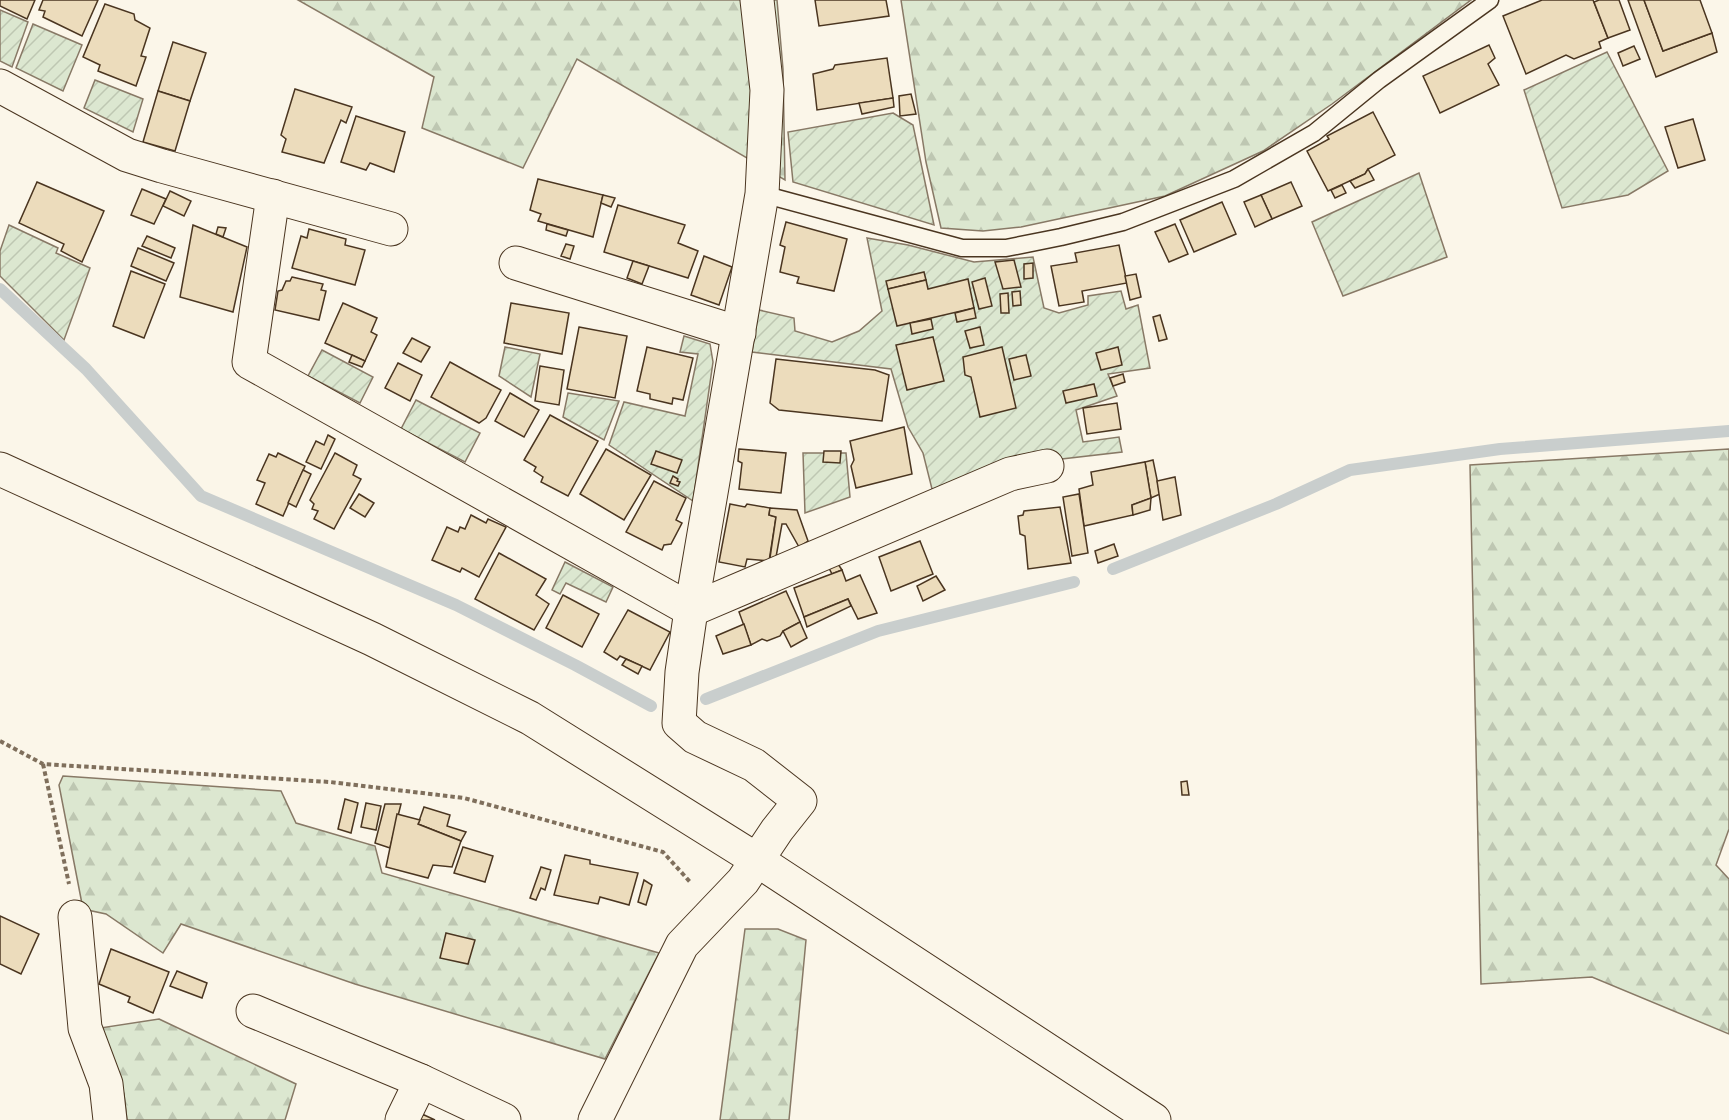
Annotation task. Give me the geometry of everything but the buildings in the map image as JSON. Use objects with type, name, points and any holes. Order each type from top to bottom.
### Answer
[{"type":"street","points":[[595,1120],[682,945],[743,881],[800,801],[754,765],[695,737],[679,723],[682,672],[691,610],[762,194],[766,90],[757,0]]},
{"type":"street","points":[[0,86],[127,155],[391,229]]},
{"type":"street","points":[[273,196],[249,362],[691,610]]},
{"type":"street","points":[[516,263],[739,333]]},
{"type":"street","points":[[691,610],[1010,474],[1047,466]]},
{"type":"street","points":[[0,469],[372,639],[530,718],[757,860],[1154,1120]]},
{"type":"street","points":[[75,916],[85,1028],[106,1084],[110,1120]]},
{"type":"street","points":[[253,1011],[421,1081],[504,1120]]},
{"type":"street","points":[[402,1120],[421,1081]]},
{"type":"lane","points":[[762,194],[962,248],[1006,248],[1123,222],[1234,179],[1314,133],[1379,80],[1490,0]]},
{"type":"path","points":[[0,741],[43,764],[330,782],[464,798],[663,852],[716,909]]},
{"type":"path","points":[[43,764],[75,916]]},
{"type":"green space","points":[[298,0],[777,0],[783,69],[785,180],[577,59],[523,168],[422,128],[434,77]]},
{"type":"green space","points":[[901,0],[1471,0],[1332,104],[1263,151],[1165,196],[1021,227],[983,231],[941,228],[926,162]]},
{"type":"green space","points":[[0,10],[28,22],[12,67],[0,61]]},
{"type":"green space","points":[[33,24],[82,45],[63,91],[16,68]]},
{"type":"green space","points":[[1607,52],[1668,171],[1628,195],[1562,208],[1524,90]]},
{"type":"green space","points":[[95,80],[143,99],[133,132],[84,108]]},
{"type":"green space","points":[[893,113],[913,125],[934,225],[793,182],[788,132]]},
{"type":"green space","points":[[1419,173],[1447,257],[1343,296],[1312,222]]},
{"type":"green space","points":[[9,225],[58,248],[56,253],[90,268],[64,340],[0,276],[0,251]]},
{"type":"green space","points":[[867,238],[908,245],[974,262],[1033,257],[1044,308],[1059,313],[1088,305],[1088,296],[1121,291],[1126,309],[1138,305],[1150,368],[1108,374],[1117,396],[1076,410],[1083,442],[1119,437],[1122,452],[1010,465],[933,493],[923,453],[908,427],[891,369],[752,352],[759,310],[794,318],[795,331],[832,342],[859,331],[882,311]]},
{"type":"green space","points":[[684,336],[710,344],[713,362],[693,501],[609,445],[624,402],[685,416],[698,354],[680,352]]},
{"type":"green space","points":[[505,347],[540,354],[531,397],[499,376]]},
{"type":"green space","points":[[322,350],[373,377],[360,403],[308,376]]},
{"type":"green space","points":[[568,393],[619,401],[604,440],[563,417]]},
{"type":"green space","points":[[416,400],[480,433],[465,462],[401,429]]},
{"type":"green space","points":[[1729,449],[1729,829],[1716,865],[1729,879],[1729,1034],[1592,977],[1481,984],[1470,465]]},
{"type":"green space","points":[[803,453],[846,453],[850,497],[805,513]]},
{"type":"green space","points":[[565,562],[613,587],[606,602],[566,583],[560,594],[552,590]]},
{"type":"green space","points":[[63,776],[281,791],[296,823],[375,846],[382,873],[659,953],[605,1059],[355,984],[181,924],[163,953],[106,914],[83,909],[59,785]]},
{"type":"green space","points":[[745,929],[778,929],[806,940],[789,1120],[720,1120]]},
{"type":"green space","points":[[159,1019],[296,1084],[285,1120],[127,1120],[124,1094],[100,1028]]},
{"type":"waterway","points":[[0,289],[86,369],[201,496],[456,605],[651,706]]},
{"type":"waterway","points":[[1113,569],[1276,504],[1350,470],[1500,449],[1729,431]]},
{"type":"waterway","points":[[706,699],[878,631],[1074,582]]}]
